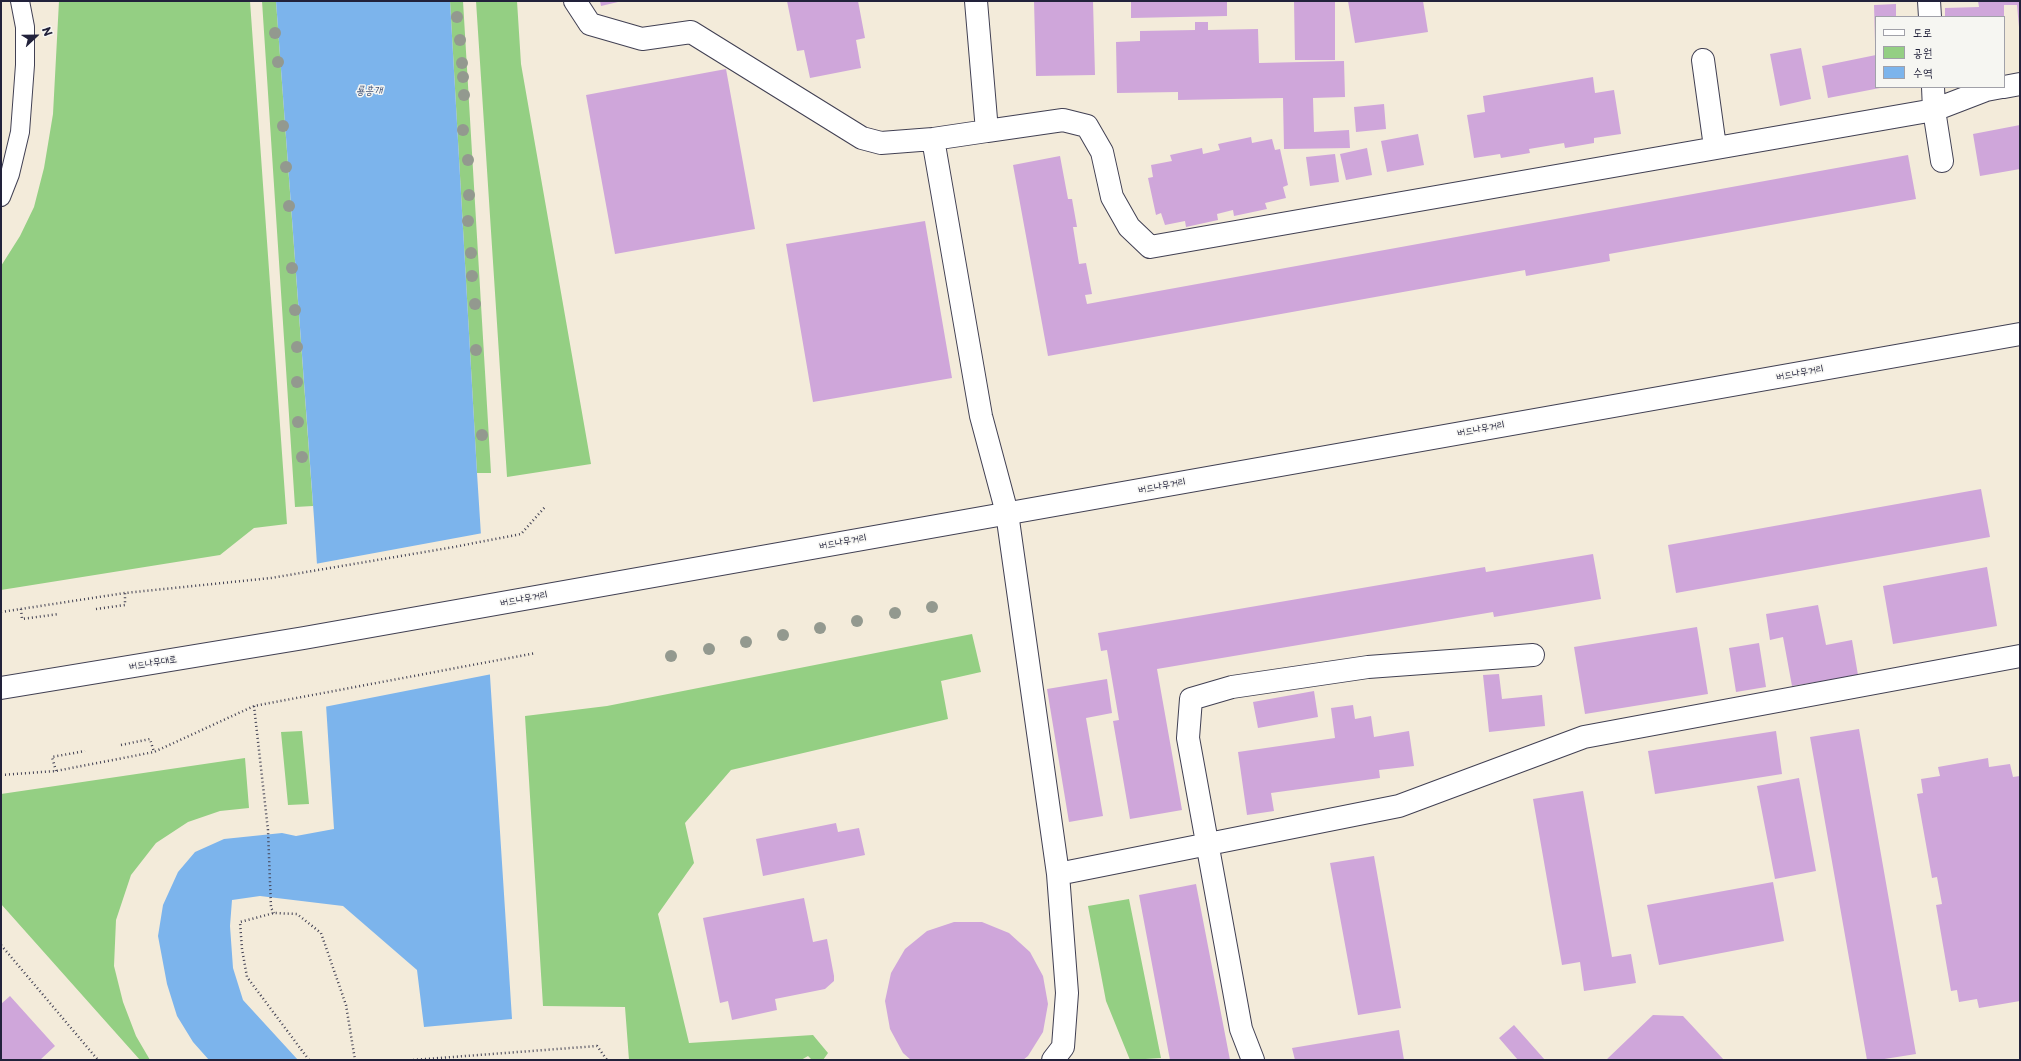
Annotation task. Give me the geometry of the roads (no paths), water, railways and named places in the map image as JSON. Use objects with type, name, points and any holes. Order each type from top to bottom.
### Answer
[{"type":"street","points":[[575,1],[590,24],[642,39],[691,32],[862,138],[881,143],[933,139],[1063,120],[1087,126],[1102,152],[1112,197],[1129,227],[1150,247],[1715,147],[1934,110],[1986,90],[1997,88]]},
{"type":"street","points":[[976,1],[987,131]]},
{"type":"street","points":[[1930,1],[1930,16]]},
{"type":"street","points":[[1703,60],[1715,147]]},
{"type":"street","points":[[2005,87],[2020,84]]},
{"type":"street","points":[[1933,88],[1934,110],[1942,161]]},
{"type":"street","points":[[933,139],[981,416],[1007,513],[1058,874],[1067,993],[1063,1047],[1053,1060]]},
{"type":"street","name":"버드나무거리","points":[[304,638],[2020,334]]},
{"type":"street","name":"버드나무대로","points":[[1,688],[304,638]]},
{"type":"street","points":[[1253,1060],[1241,1030],[1188,738],[1191,699],[1232,687],[1368,667],[1533,655]]},
{"type":"street","points":[[1058,874],[1399,806],[1584,737],[2020,656]]},
{"type":"lane","points":[[1,198],[10,174],[20,132],[25,65],[25,27],[20,1]]},
{"type":"water","name":"룡흥개","points":[[276,1],[450,1],[477,473],[512,1019],[424,1027],[417,970],[343,906],[260,896],[232,900],[230,926],[233,968],[243,1000],[298,1060],[209,1060],[193,1042],[177,1016],[167,984],[158,936],[163,905],[178,872],[195,852],[224,839],[282,833],[296,836],[334,829],[314,518]]}]
